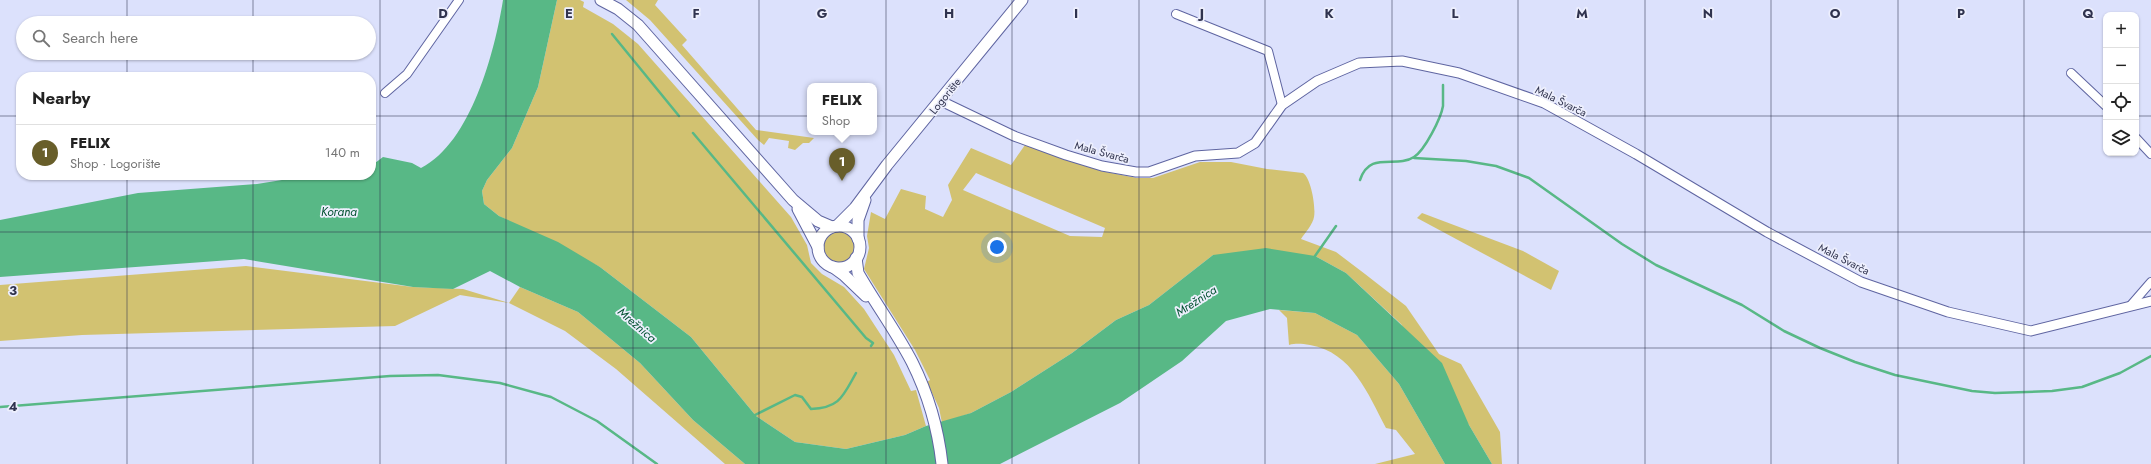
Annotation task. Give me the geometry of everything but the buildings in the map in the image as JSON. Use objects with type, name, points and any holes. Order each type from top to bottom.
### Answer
[{"type":"main road","points":[[601,0],[618,9],[638,25],[793,200],[818,221],[835,227],[850,229],[858,240],[859,252],[856,258],[847,266],[830,266]]},
{"type":"main road","name":"Logorište","points":[[835,227],[868,192],[887,165],[1022,0]]},
{"type":"main road","name":"Logorište","points":[[858,240],[858,220],[868,192]]},
{"type":"main road","points":[[793,200],[818,247],[821,258],[844,275],[878,308]]},
{"type":"main road","points":[[818,247],[822,235],[835,227]]},
{"type":"main road","points":[[856,258],[858,273],[878,308],[904,348],[921,380],[933,417],[942,464]]},
{"type":"street","points":[[385,93],[407,74],[460,0]]},
{"type":"street","points":[[1176,14],[1268,51],[1282,105]]},
{"type":"street","name":"Mala Švarča","points":[[940,101],[1014,136],[1102,166],[1136,172],[1160,169],[1195,156],[1238,153],[1255,143],[1282,105],[1317,81],[1358,63],[1402,61],[1458,73],[1544,104],[1636,154],[1767,232],[1869,285],[1948,312],[2031,331],[2151,301]]},
{"type":"street","points":[[2071,73],[2103,103]]},
{"type":"street","points":[[2139,141],[2151,154]]},
{"type":"street","points":[[2131,305],[2151,282]]},
{"type":"shaded area","points":[[557,0],[580,0],[584,2],[583,7],[613,24],[638,44],[791,217],[807,245],[811,263],[822,274],[844,287],[864,309],[894,355],[911,391],[916,390],[926,426],[905,435],[846,449],[795,442],[756,416],[691,337],[600,267],[499,216],[484,204],[482,191],[487,180],[512,148],[538,87]]},
{"type":"shaded area","points":[[626,0],[658,0],[655,5],[687,40],[682,45],[756,130],[814,138],[809,143],[803,143],[795,150],[788,148],[789,141],[769,138],[764,145],[650,20]]},
{"type":"shaded area","points":[[1025,145],[1101,171],[1137,178],[1153,178],[1200,162],[1231,162],[1267,169],[1303,173],[1311,186],[1314,200],[1314,217],[1312,223],[1301,239],[1336,252],[1406,306],[1439,354],[1461,364],[1500,432],[1502,464],[1492,464],[1469,425],[1401,324],[1346,273],[1315,256],[1213,255],[1149,305],[1116,320],[1072,353],[1011,392],[971,413],[942,423],[939,408],[927,382],[930,380],[915,350],[864,269],[869,248],[867,236],[871,212],[885,219],[901,189],[926,196],[925,209],[943,217],[952,200],[948,185],[971,148],[1011,165]],"holes":[[[976,173],[1105,228],[1102,237],[1070,236],[963,190]]]},
{"type":"shaded area","points":[[1422,213],[1523,251],[1559,271],[1551,290],[1417,218]]},
{"type":"shaded area","points":[[836,231],[842,231],[852,238],[855,247],[854,253],[848,260],[842,263],[836,263],[826,256],[823,250],[823,244],[830,234]]},
{"type":"shaded area","points":[[246,266],[413,287],[463,289],[509,303],[460,295],[395,326],[82,335],[0,341],[0,285]]},
{"type":"shaded area","points":[[520,287],[578,312],[640,363],[693,420],[745,464],[725,464],[616,369],[565,331],[509,303]]},
{"type":"shaded area","points":[[1279,310],[1315,313],[1357,335],[1399,384],[1445,464],[1375,464],[1415,454],[1396,430],[1386,428],[1365,389],[1348,365],[1325,349],[1304,344],[1289,345],[1287,318]]},
{"type":"water","points":[[503,0],[557,0],[538,87],[512,148],[487,180],[482,191],[484,204],[499,216],[558,242],[600,267],[691,337],[756,416],[795,442],[846,449],[905,435],[926,426],[971,413],[1011,392],[1072,353],[1116,320],[1149,305],[1213,255],[1266,248],[1315,256],[1346,273],[1442,363],[1469,425],[1492,464],[1445,464],[1399,384],[1357,335],[1315,313],[1270,309],[1226,321],[1182,361],[1120,403],[1000,464],[745,464],[693,420],[640,363],[578,312],[520,287],[490,271],[453,289],[413,287],[244,259],[0,277],[0,220],[138,193],[257,184],[282,180],[376,180],[376,162],[383,157],[412,163],[421,168],[439,156],[454,138],[467,117],[478,94],[487,69]]},
{"type":"waterway","points":[[612,34],[679,116]]},
{"type":"waterway","points":[[1360,180],[1364,171],[1370,165],[1407,160],[1414,157],[1423,148],[1436,126],[1442,111],[1443,85]]},
{"type":"waterway","points":[[693,133],[866,338],[873,343],[871,346]]},
{"type":"waterway","points":[[1414,158],[1466,161],[1496,166],[1529,178],[1622,244],[1656,265],[1742,305],[1784,331],[1820,348],[1855,362],[1895,375],[1972,391],[1995,393],[2052,391],[2082,387],[2120,373],[2151,356]]},
{"type":"waterway","points":[[1315,256],[1336,226]]},
{"type":"waterway","points":[[753,416],[795,395],[802,397],[811,409],[828,406],[840,399],[856,373]]},
{"type":"waterway","points":[[0,407],[390,376],[438,375],[500,383],[551,397],[597,421],[657,464]]},
{"type":"place","name":"FELIX","points":[[842,181]]},
{"type":"water label","name":"Korana","points":[[339,212]]},
{"type":"water label","name":"Mrežnica","points":[[1196,301]]},
{"type":"water label","name":"Mrežnica","points":[[637,325]]}]
